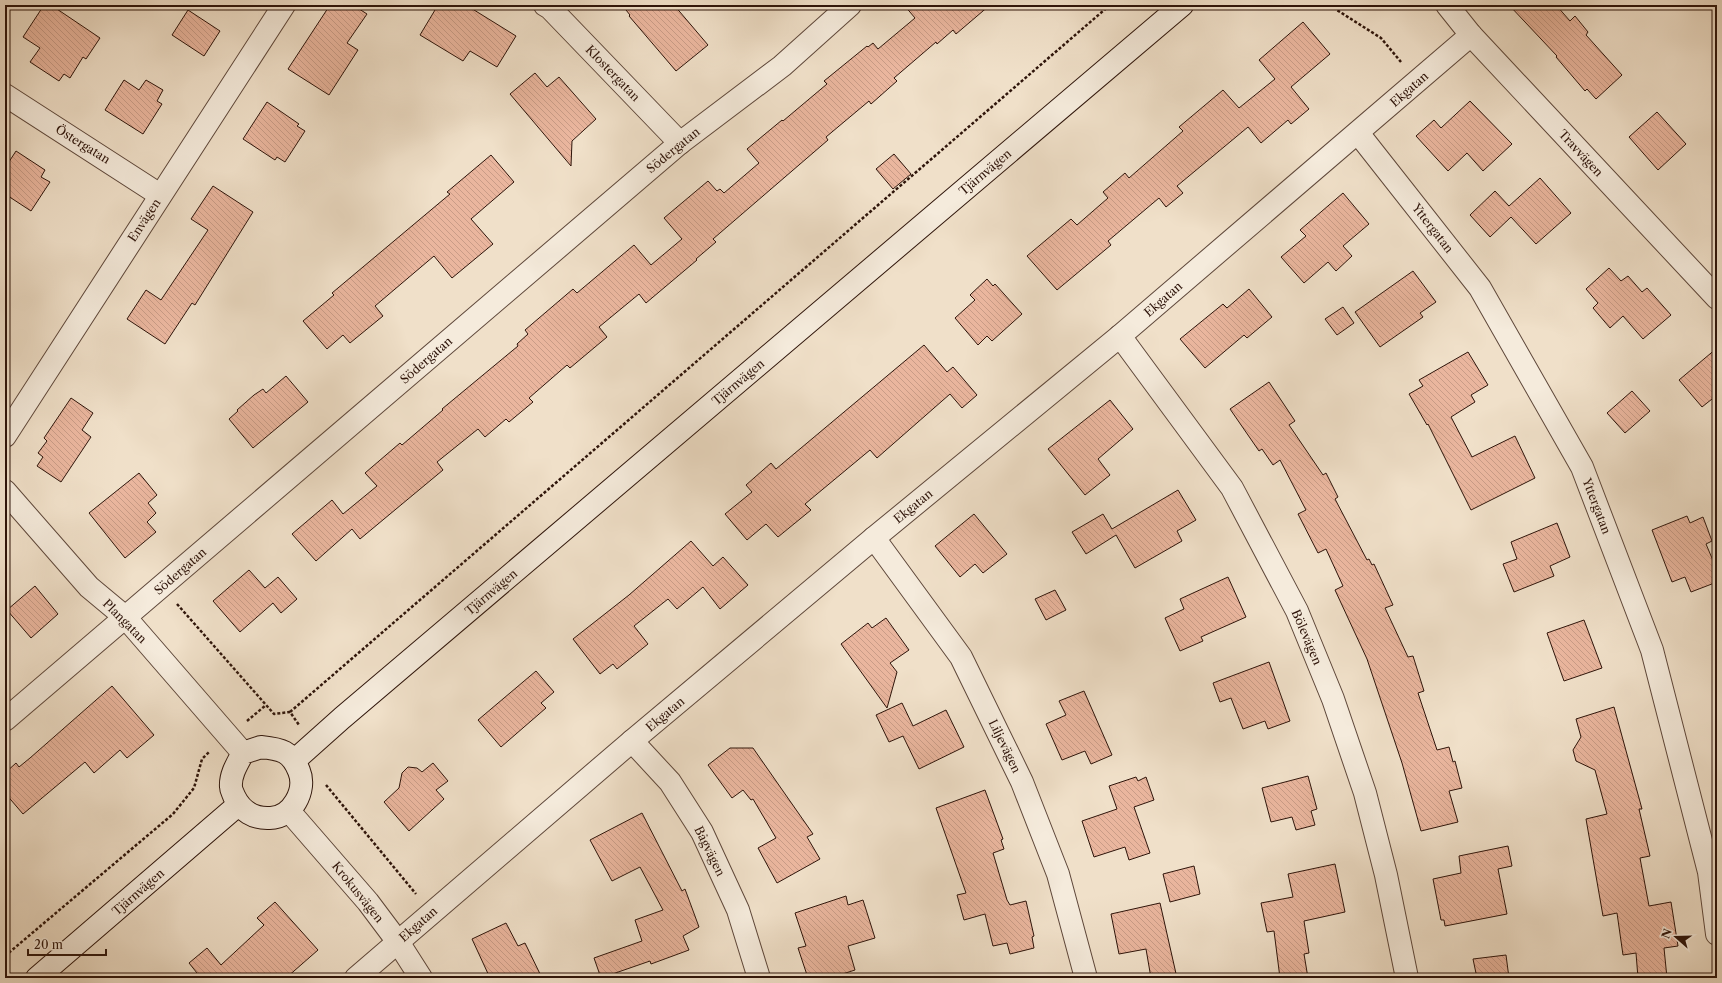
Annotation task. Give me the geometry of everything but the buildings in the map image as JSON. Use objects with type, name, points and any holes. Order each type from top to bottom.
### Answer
[{"type":"street","name":"Envägen","points":[[5,436],[284,5]]},
{"type":"street","name":"Klostergatan","points":[[545,5],[550,8],[680,143]]},
{"type":"street","name":"Södergatan","points":[[5,720],[680,143],[782,66],[850,5]]},
{"type":"street","name":"Tjärnvägen","points":[[295,760],[342,718],[1182,5]]},
{"type":"street","name":"Travvägen","points":[[1447,5],[1471,35],[1717,298]]},
{"type":"street","name":"Ekgatan","points":[[356,978],[632,741],[874,538],[1120,336],[1471,35]]},
{"type":"street","name":"Östergatan","points":[[5,95],[160,195]]},
{"type":"street","name":"Yttergatan","points":[[1358,133],[1480,288],[1582,467],[1652,650],[1709,872],[1717,934]]},
{"type":"street","name":"Bölevägen","points":[[1120,336],[1232,488],[1297,611],[1333,699],[1365,793],[1386,875],[1407,978]]},
{"type":"street","name":"Plangatan","points":[[5,491],[89,587],[125,617],[243,753]]},
{"type":"street","name":"Liljevägen","points":[[874,538],[961,657],[1022,782],[1058,874],[1086,978]]},
{"type":"street","name":"Bågvägen","points":[[632,741],[670,782],[702,832],[738,910],[759,978]]},
{"type":"street","points":[[261,747],[280,749],[295,760],[302,777],[300,796],[289,811],[272,818],[253,816],[238,805],[231,788],[233,770],[243,753],[261,747]]},
{"type":"street","name":"Tjärnvägen","points":[[38,978],[238,805]]},
{"type":"street","name":"Krokusvägen","points":[[289,811],[368,902],[398,942],[421,978]]},
{"type":"path","points":[[290,712],[1110,5]]},
{"type":"path","points":[[1330,5],[1381,38],[1417,81]]},
{"type":"path","points":[[5,956],[173,814],[194,788],[202,759],[266,706]]}]
